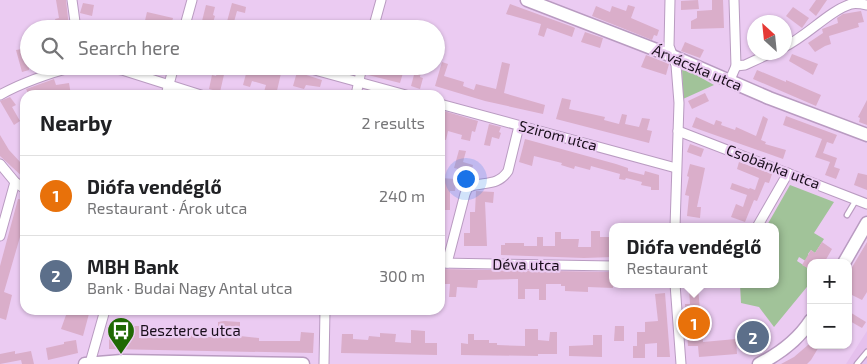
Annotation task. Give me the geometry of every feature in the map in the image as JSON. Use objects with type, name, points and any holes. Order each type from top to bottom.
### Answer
[{"type":"street","points":[[72,0],[75,20]]},
{"type":"street","points":[[186,20],[192,0]]},
{"type":"street","points":[[375,20],[381,0]]},
{"type":"street","name":"Árvácska utca","points":[[527,0],[672,56],[729,82],[867,135]]},
{"type":"street","points":[[670,0],[669,46],[676,65],[678,131],[675,223]]},
{"type":"street","points":[[729,82],[736,66],[734,0]]},
{"type":"street","points":[[792,44],[849,2],[867,5]]},
{"type":"street","points":[[736,66],[745,65],[756,60]]},
{"type":"street","points":[[0,95],[43,75]]},
{"type":"street","points":[[133,75],[167,90],[171,75]]},
{"type":"street","points":[[332,75],[387,90]]},
{"type":"street","points":[[356,90],[359,75]]},
{"type":"street","name":"Szirom utca","points":[[445,105],[676,168]]},
{"type":"street","points":[[445,260],[468,186],[498,182],[503,178],[508,171],[520,126]]},
{"type":"street","name":"Csobánka utca","points":[[678,131],[867,204]]},
{"type":"street","points":[[0,164],[20,186]]},
{"type":"street","points":[[758,223],[788,173]]},
{"type":"street","points":[[0,236],[15,182]]},
{"type":"street","points":[[846,259],[867,223]]},
{"type":"street","name":"Déva utca","points":[[445,263],[609,266]]},
{"type":"street","points":[[675,288],[681,364]]},
{"type":"street","points":[[104,315],[95,363],[303,364]]},
{"type":"street","points":[[324,315],[324,364]]},
{"type":"street","points":[[759,364],[788,346],[807,325]]},
{"type":"lane","points":[[847,215],[856,200]]},
{"type":"lane","points":[[857,364],[867,352]]},
{"type":"shaded area","points":[[867,331],[867,364],[846,364]]},
{"type":"green space","points":[[682,67],[714,85],[683,99]]},
{"type":"green space","points":[[790,185],[834,202],[814,233],[824,239],[815,253],[811,250],[808,254],[807,262],[799,257],[797,261],[807,267],[807,287],[774,327],[759,307],[741,303],[740,288],[779,288],[779,223],[768,223]]},
{"type":"building","points":[[56,0],[66,0],[68,20],[55,20],[59,18]]},
{"type":"building","points":[[698,0],[699,9],[681,10],[681,1]]},
{"type":"building","points":[[712,0],[723,0],[724,28],[691,29],[691,21],[697,18],[697,11],[712,10]]},
{"type":"building","points":[[816,0],[827,0],[816,16],[809,10]]},
{"type":"building","points":[[83,3],[94,5],[92,16],[80,13]]},
{"type":"building","points":[[232,3],[246,7],[245,13],[237,11],[234,20],[227,20]]},
{"type":"building","points":[[510,4],[575,28],[572,37],[547,28],[544,37],[538,35],[541,24],[506,14]]},
{"type":"building","points":[[206,5],[215,7],[214,20],[202,20]]},
{"type":"building","points":[[628,5],[635,7],[631,18],[659,30],[657,36],[654,35],[652,40],[592,16],[596,6],[610,12],[612,6],[626,11]]},
{"type":"building","points":[[793,7],[809,18],[802,28],[792,20],[792,15],[787,15]]},
{"type":"building","points":[[861,11],[864,22],[858,23],[859,27],[829,36],[831,44],[815,52],[808,43],[823,33],[822,29],[838,23],[837,18],[843,14]]},
{"type":"building","points":[[147,12],[173,18],[172,20],[145,20]]},
{"type":"building","points":[[585,32],[603,38],[600,48],[581,42]]},
{"type":"building","points":[[685,42],[704,50],[700,58],[681,51]]},
{"type":"building","points":[[20,49],[20,65],[16,50]]},
{"type":"building","points":[[792,54],[818,64],[813,75],[789,61],[792,60]]},
{"type":"building","points":[[646,55],[669,64],[666,75],[641,67]]},
{"type":"building","points":[[502,62],[510,64],[504,93],[545,105],[543,114],[485,101],[435,86],[438,75],[444,75],[464,82],[463,86],[474,90],[476,84],[496,89]]},
{"type":"building","points":[[757,70],[821,95],[816,106],[753,79]]},
{"type":"building","points":[[212,75],[224,75],[220,90],[209,89]]},
{"type":"building","points":[[246,75],[281,75],[277,90],[264,90],[266,85],[252,81],[250,87],[243,85]]},
{"type":"building","points":[[296,75],[306,75],[322,80],[320,87],[306,85],[304,89],[293,86]]},
{"type":"building","points":[[368,75],[402,75],[400,83]]},
{"type":"building","points":[[414,75],[420,75],[420,77],[423,78],[420,89],[411,86]]},
{"type":"building","points":[[54,79],[56,85],[69,83],[70,90],[26,90]]},
{"type":"building","points":[[705,93],[709,101],[692,109],[688,101]]},
{"type":"building","points":[[10,97],[16,105],[12,107],[20,121],[14,125],[0,101]]},
{"type":"building","points":[[562,98],[571,100],[569,109],[605,117],[604,120],[619,124],[622,114],[627,115],[625,124],[639,127],[642,118],[650,119],[647,130],[652,131],[649,143],[556,119]]},
{"type":"building","points":[[867,100],[867,125],[859,122],[860,118],[858,117]]},
{"type":"building","points":[[445,111],[478,121],[475,132],[472,131],[470,141],[461,139],[462,135],[448,131],[446,140]]},
{"type":"building","points":[[763,116],[768,119],[761,140],[766,142],[765,144],[786,150],[783,159],[692,127],[696,117],[714,125],[716,120],[722,122],[721,125],[735,130],[736,127],[756,136]]},
{"type":"building","points":[[786,116],[837,135],[833,144],[827,142],[823,153],[837,158],[834,167],[840,169],[836,179],[825,175],[830,162],[815,157],[822,139],[783,125]]},
{"type":"building","points":[[489,124],[501,127],[499,139],[492,137],[490,146],[484,145]]},
{"type":"building","points":[[0,135],[9,150],[20,162],[20,174],[0,156]]},
{"type":"building","points":[[525,139],[616,164],[628,168],[628,171],[644,175],[645,171],[659,175],[659,190],[651,190],[651,187],[641,185],[642,182],[626,178],[625,180],[619,179],[620,174],[591,166],[590,170],[575,166],[574,169],[561,165],[562,163],[534,156],[532,166],[519,162]]},
{"type":"building","points":[[690,144],[704,149],[701,157],[687,152]]},
{"type":"building","points":[[459,150],[466,151],[463,162],[473,165],[471,172],[454,168]]},
{"type":"building","points":[[739,162],[772,174],[769,183],[765,182],[757,201],[754,200],[745,222],[731,217],[736,204],[743,207],[747,195],[730,189],[732,183],[755,190],[759,178],[737,169]]},
{"type":"building","points":[[690,164],[705,168],[697,207],[701,207],[700,218],[687,216],[689,196],[685,195]]},
{"type":"building","points":[[858,173],[867,175],[867,190],[854,185]]},
{"type":"building","points":[[445,178],[456,179],[455,191],[450,191],[450,210],[445,210]]},
{"type":"building","points":[[476,191],[494,192],[493,203],[485,202],[487,246],[464,246],[464,233],[470,233],[470,212],[475,212]]},
{"type":"building","points":[[18,199],[20,199],[20,237],[4,292],[12,295],[6,320],[0,318],[0,266]]},
{"type":"building","points":[[591,231],[600,231],[600,237],[609,237],[609,257],[501,255],[501,245],[505,245],[505,243],[524,243],[524,246],[537,246],[537,237],[543,237],[543,246],[555,246],[555,232],[561,232],[561,239],[579,239],[578,247],[591,247]]},
{"type":"building","points":[[822,242],[832,249],[826,259],[807,259],[807,268],[802,265],[811,250],[815,253]]},
{"type":"building","points":[[867,242],[867,292],[862,300],[852,295],[852,267]]},
{"type":"building","points":[[445,269],[609,272],[609,288],[588,287],[588,292],[565,291],[565,286],[561,286],[561,284],[546,284],[546,300],[539,300],[539,289],[525,289],[525,299],[518,299],[518,279],[478,280],[477,288],[457,287],[456,297],[449,297],[450,284],[445,284]]},
{"type":"building","points":[[698,288],[703,342],[736,339],[737,354],[699,357],[698,346],[688,346],[685,304],[690,304],[689,289]]},
{"type":"building","points":[[665,293],[670,357],[657,357],[657,343],[645,344],[645,358],[633,358],[633,346],[637,346],[637,332],[645,332],[645,322],[658,321],[655,294]]},
{"type":"building","points":[[852,313],[866,322],[862,328],[852,322]]},
{"type":"building","points":[[66,315],[89,315],[83,336],[61,329]]},
{"type":"building","points":[[218,322],[240,322],[240,336],[259,338],[259,341],[300,341],[301,332],[314,333],[313,353],[109,349],[109,339],[113,339],[113,337],[133,337],[133,326],[139,326],[139,338],[169,338],[169,328],[178,328],[178,333],[198,333],[198,337],[218,337]]},
{"type":"building","points":[[615,326],[624,326],[624,341],[614,341]]},
{"type":"building","points":[[756,327],[764,340],[750,348],[742,335]]},
{"type":"building","points":[[525,329],[538,329],[538,340],[549,341],[550,332],[557,332],[557,354],[538,354],[538,356],[461,355],[461,343],[468,344],[468,334],[474,334],[474,340],[489,340],[489,343],[497,343],[497,345],[525,346]]},
{"type":"building","points":[[411,330],[425,331],[425,343],[437,343],[437,355],[341,353],[342,334],[353,334],[353,339],[368,340],[369,336],[380,337],[380,333],[396,334],[395,342],[411,343]]},
{"type":"building","points":[[593,335],[602,335],[602,357],[569,356],[569,346],[593,345]]},
{"type":"building","points":[[76,340],[78,353],[48,360],[46,348]]},
{"type":"building","points":[[807,346],[807,349],[818,349],[807,364],[781,364],[794,357]]},
{"type":"building","points":[[15,351],[15,354],[31,351],[34,364],[22,364],[21,360],[0,364],[0,354]]},
{"type":"place","name":"Diófa vendéglő","points":[[694,323]]},
{"type":"place","name":"MBH Bank","points":[[753,337]]},
{"type":"place","name":"Beszterce utca","points":[[121,355]]}]
